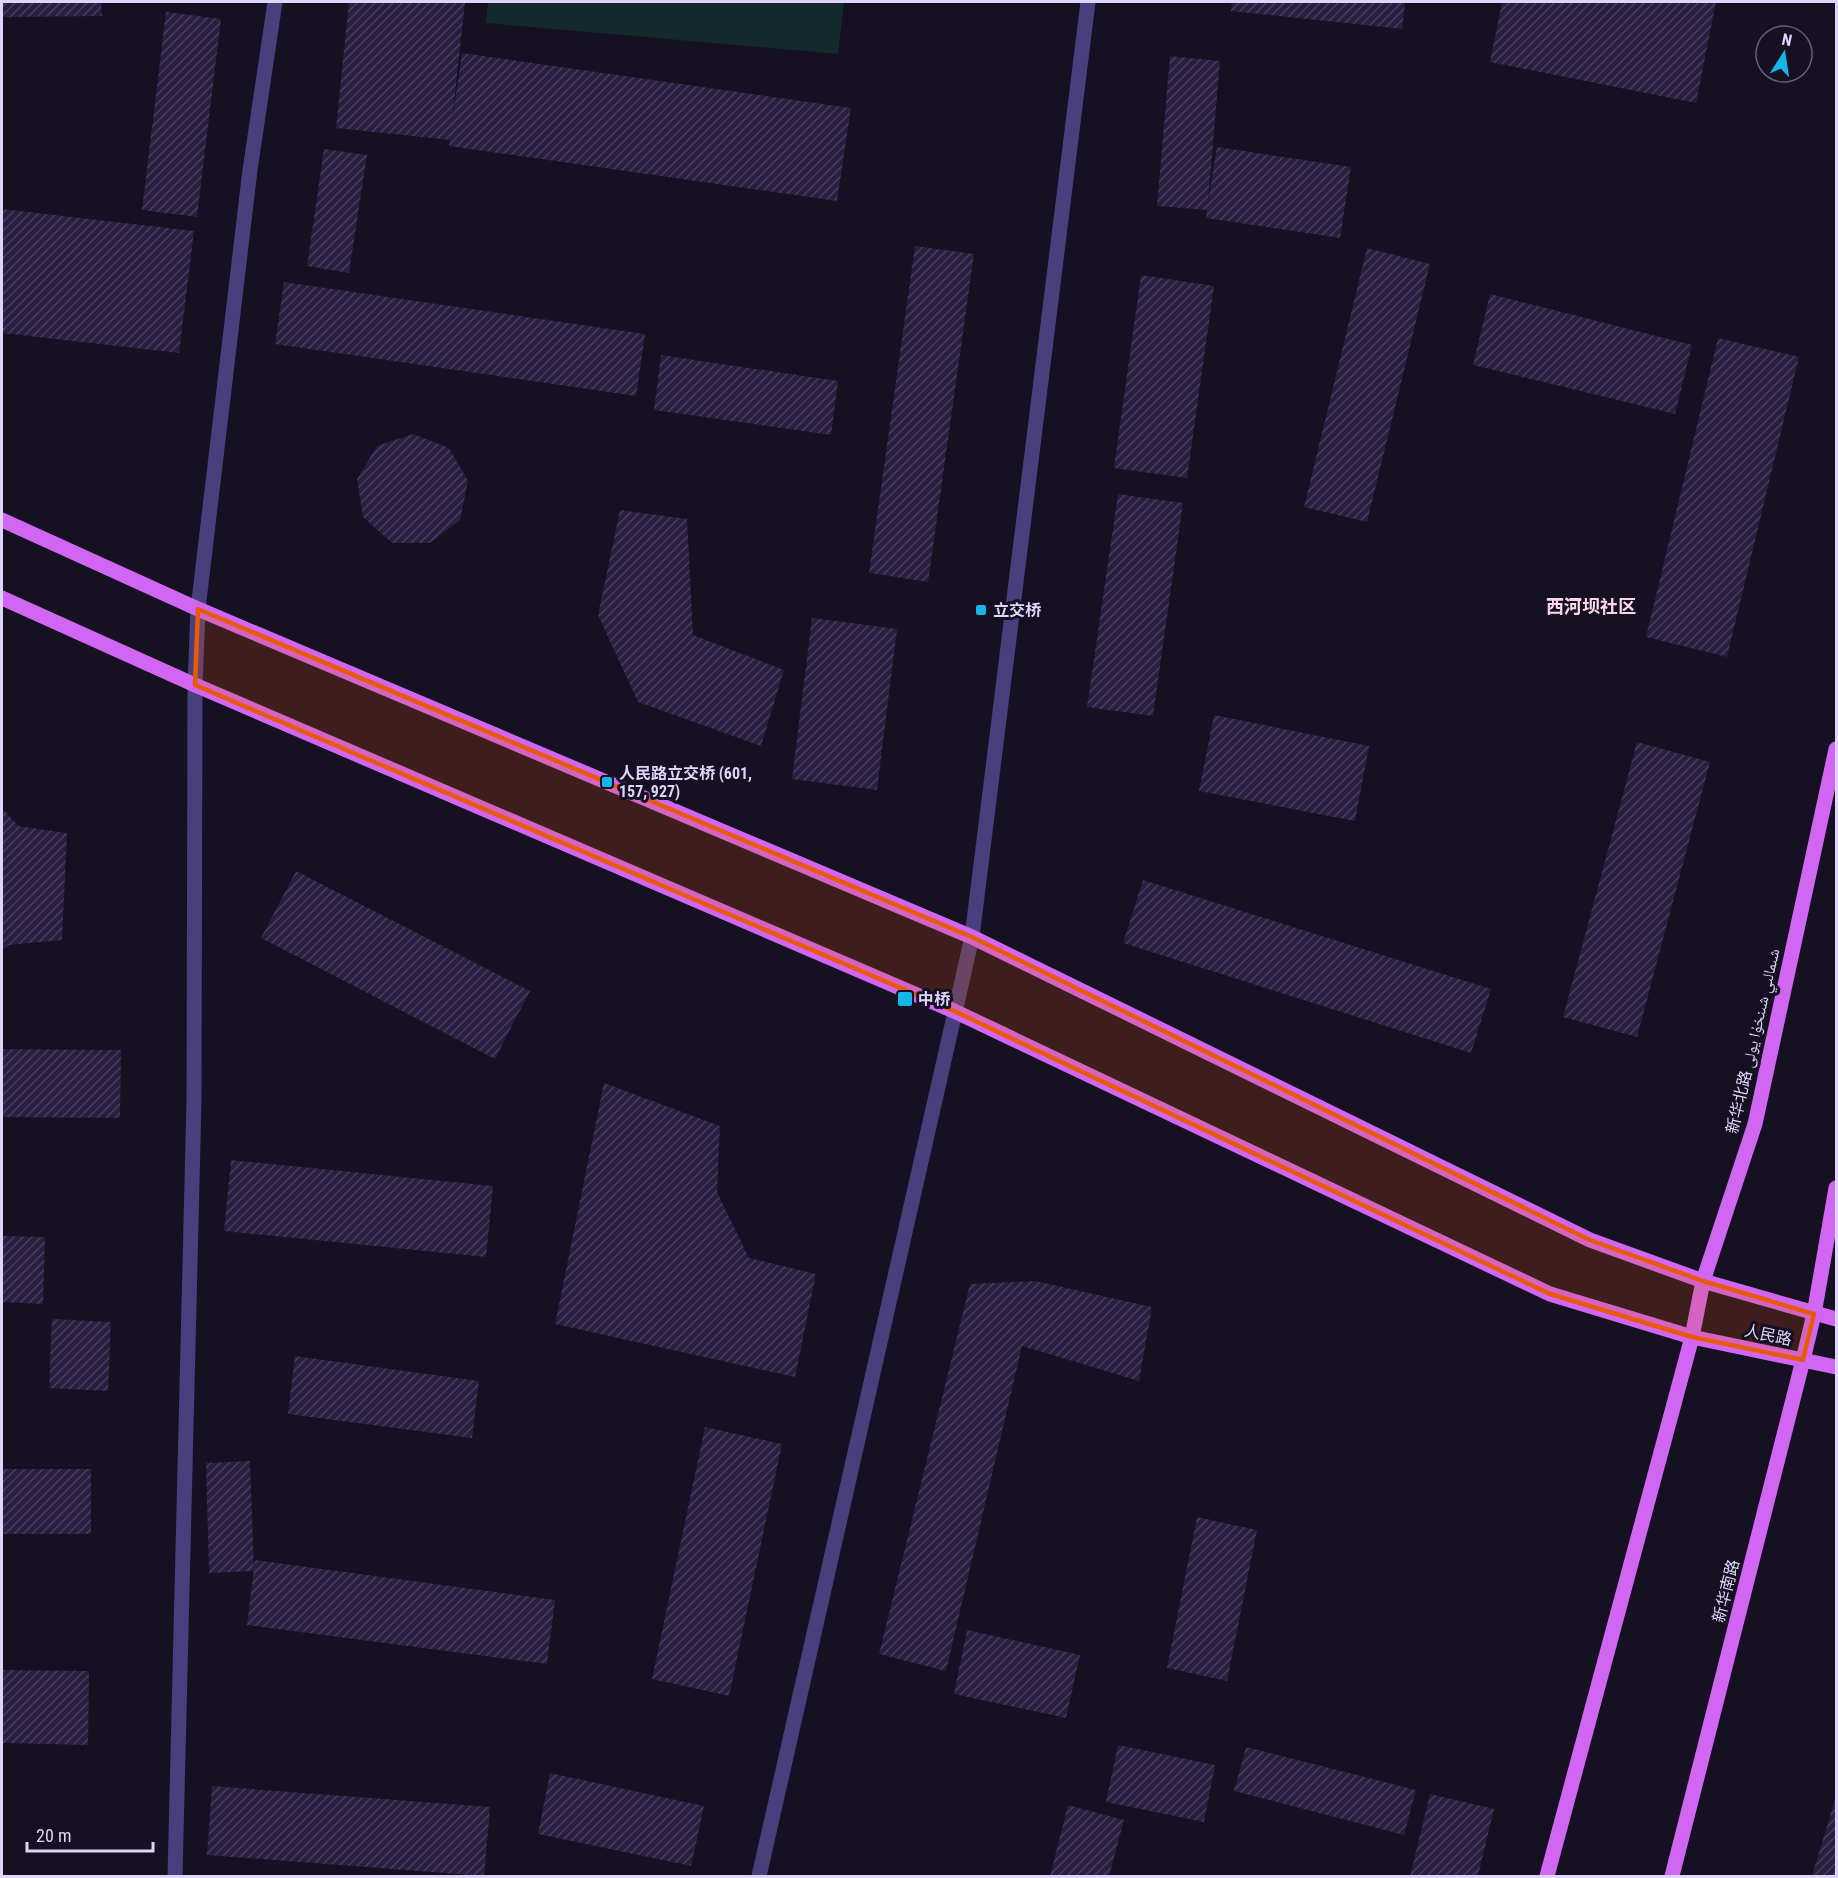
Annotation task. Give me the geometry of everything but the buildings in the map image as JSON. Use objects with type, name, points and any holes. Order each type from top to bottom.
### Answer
[{"type":"main road","name":"人民路","points":[[2,520],[198,609],[972,937],[1590,1240],[1703,1281],[1836,1319]]},
{"type":"main road","name":"人民路","points":[[2,598],[195,686],[954,1011],[1550,1294],[1692,1337],[1836,1368]]},
{"type":"main road","name":"新华北路 شىمالىي شىنخۇا يولى","points":[[1692,1337],[1703,1281],[1755,1124],[1836,749]]},
{"type":"main road","points":[[1814,1314],[1836,1188]]},
{"type":"main road","name":"新华南路","points":[[1672,1876],[1814,1314]]},
{"type":"main road","points":[[1547,1876],[1692,1337]]},
{"type":"street","points":[[175,1876],[194,1101],[195,686],[198,609],[250,170],[275,2]]},
{"type":"street","points":[[759,1876],[972,937],[1088,2]]},
{"type":"highlighted area","points":[[198,609],[972,937],[1590,1240],[1703,1281],[1814,1314],[1803,1360],[1692,1337],[1550,1294],[954,1011],[195,685]]},
{"type":"green space","points":[[488,2],[844,2],[838,54],[486,23]]},
{"type":"place","name":"立交桥","points":[[981,610]]},
{"type":"place","name":"人民路立交桥 (601, 157, 927)","points":[[607,782]]},
{"type":"place","name":"中桥","points":[[905,999]]},
{"type":"district","name":"西河坝社区","points":[[1591,606]]}]
